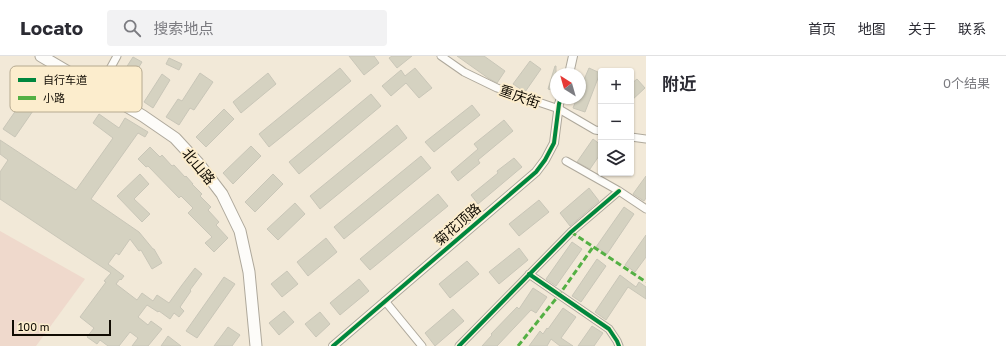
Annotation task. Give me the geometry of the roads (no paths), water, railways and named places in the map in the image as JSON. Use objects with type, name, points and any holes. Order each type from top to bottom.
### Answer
[{"type":"main road","name":"北山路","points":[[41,56],[59,66]]},
{"type":"main road","name":"北山路","points":[[136,112],[175,138],[200,164],[222,194],[240,231],[249,272],[256,346]]},
{"type":"street","points":[[112,66],[117,56]]},
{"type":"street","name":"重庆街","points":[[441,56],[464,72],[497,88],[559,109],[598,130]]},
{"type":"street","points":[[570,68],[573,56]]},
{"type":"street","name":"菊花顶路","points":[[333,346],[536,172],[545,160],[554,143],[560,104]]},
{"type":"street","points":[[634,138],[646,139]]},
{"type":"street","points":[[566,161],[619,191],[646,210]]},
{"type":"street","points":[[459,346],[571,232],[619,191]]},
{"type":"street","points":[[529,274],[609,329],[618,341],[619,346]]},
{"type":"street","points":[[385,301],[422,346]]}]
